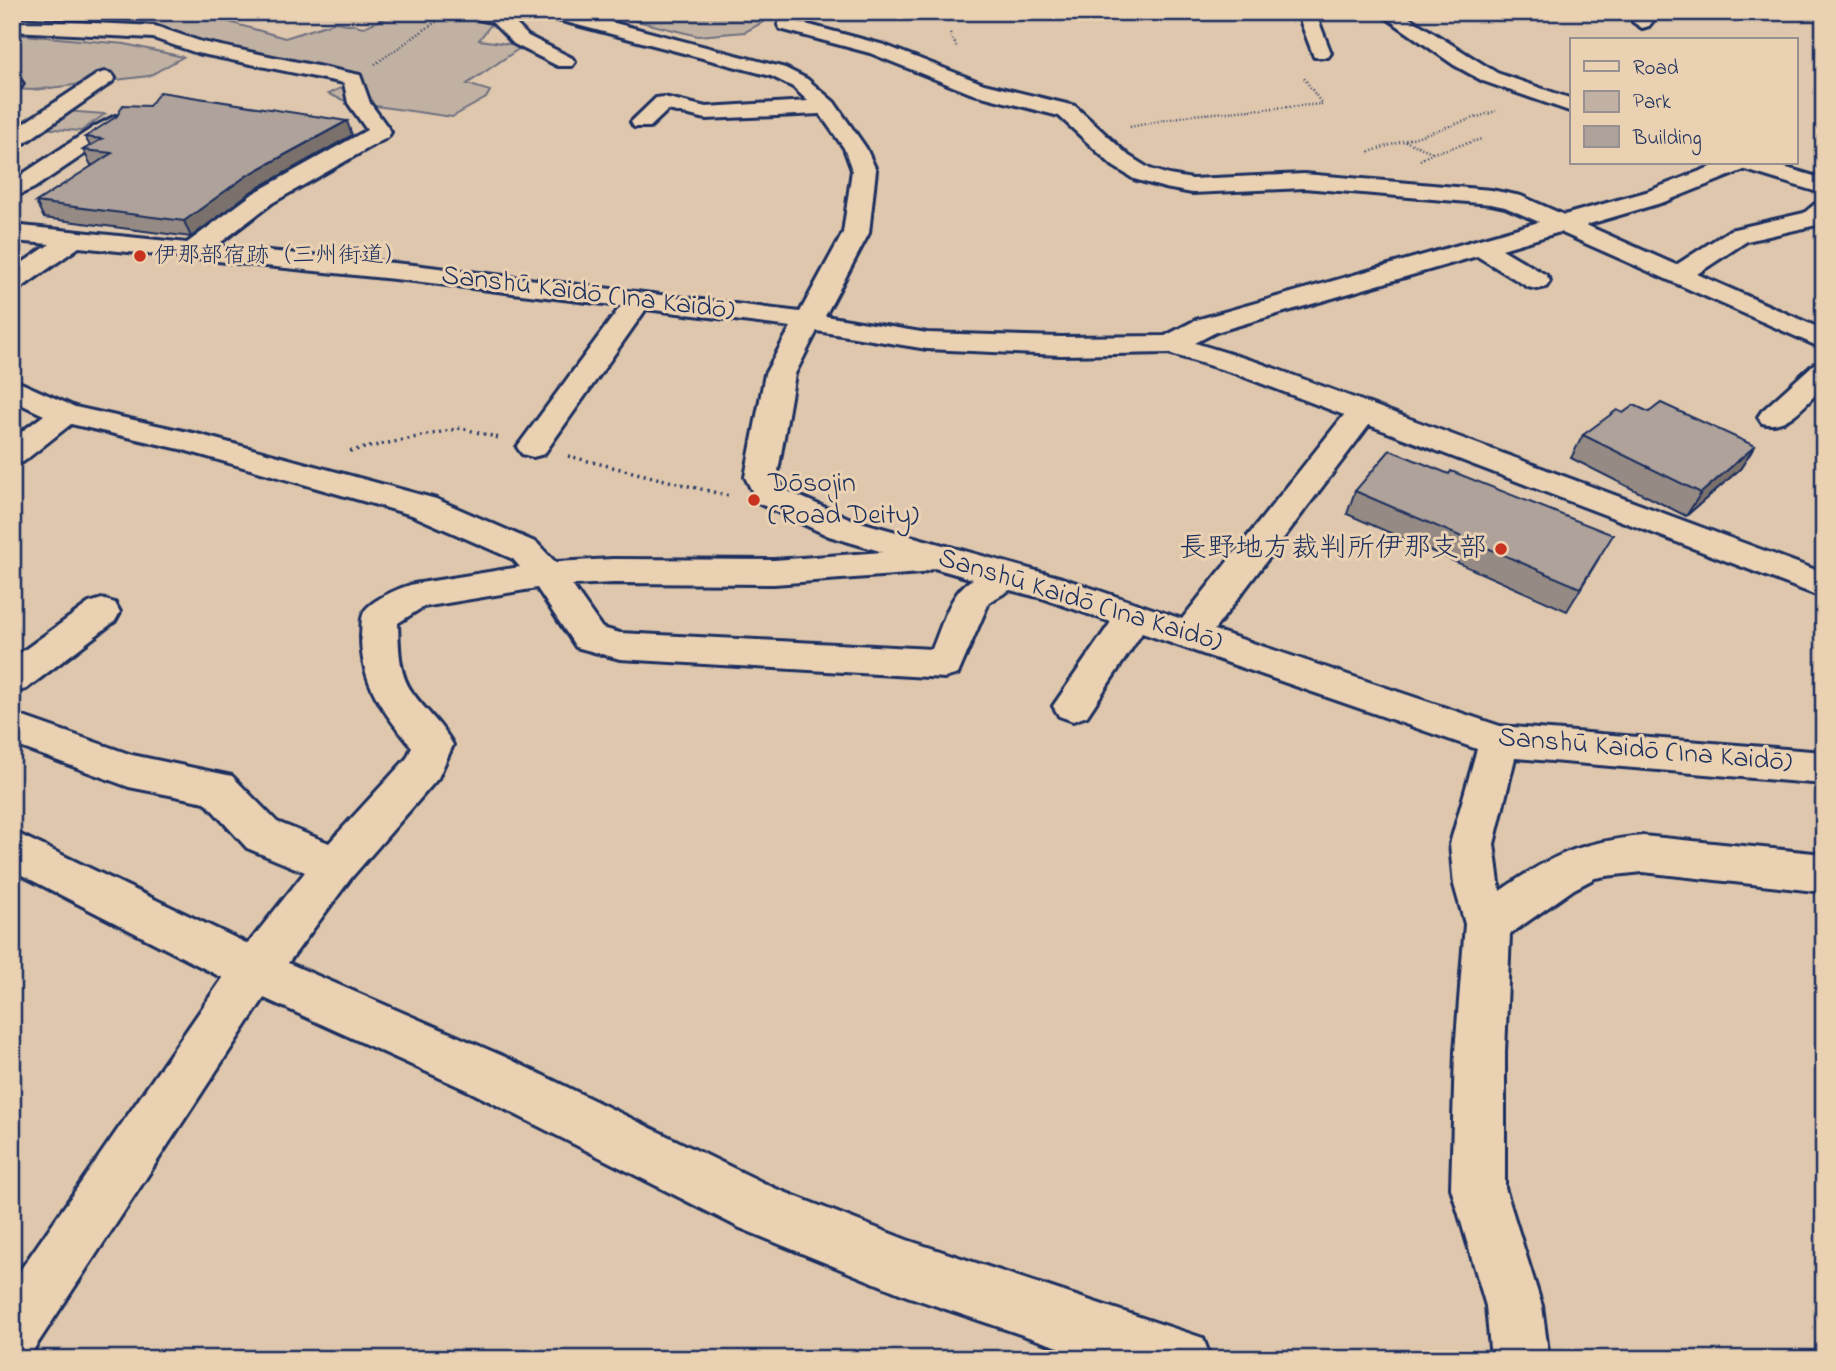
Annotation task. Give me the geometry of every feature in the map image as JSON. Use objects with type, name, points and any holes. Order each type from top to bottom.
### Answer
[{"type":"street","points":[[470,12],[498,17],[521,40],[565,62]]},
{"type":"street","points":[[550,12],[778,72],[800,83],[826,107],[855,149],[864,170],[856,233],[780,374],[761,477],[770,496]]},
{"type":"street","points":[[812,12],[781,28],[877,49],[977,89],[1067,111],[1090,135],[1121,161],[1142,174],[1192,186],[1304,181],[1491,197],[1533,209],[1824,341]]},
{"type":"street","points":[[1306,12],[1321,53]]},
{"type":"street","points":[[1387,12],[1461,61],[1524,91],[1570,105]]},
{"type":"street","points":[[12,25],[155,32],[197,47],[353,79],[359,103],[380,132],[263,198],[191,252]]},
{"type":"street","points":[[729,57],[752,44]]},
{"type":"street","points":[[12,141],[105,78]]},
{"type":"street","points":[[642,122],[664,103],[706,113],[826,107]]},
{"type":"street","points":[[12,191],[62,160],[69,151],[115,124]]},
{"type":"street","points":[[1170,344],[1206,326],[1655,197],[1738,164]]},
{"type":"street","points":[[1750,164],[1824,187]]},
{"type":"street","points":[[1678,275],[1739,235],[1812,219],[1824,209]]},
{"type":"street","name":"Sanshū Kaidō (Ina Kaidō)","points":[[12,233],[414,273],[808,321],[927,341],[1061,346],[1170,344]]},
{"type":"street","points":[[12,282],[73,240]]},
{"type":"street","points":[[1480,247],[1537,281]]},
{"type":"street","points":[[533,447],[639,300]]},
{"type":"street","points":[[1170,344],[1247,368],[1824,586]]},
{"type":"street","points":[[1773,417],[1824,370]]},
{"type":"street","points":[[12,388],[65,414],[186,441],[424,507],[525,551],[546,575],[589,638],[620,646],[945,664],[974,594],[1006,577]]},
{"type":"street","points":[[1191,634],[1362,412]]},
{"type":"street","points":[[12,455],[65,414]]},
{"type":"street","name":"Sanshū Kaidō (Ina Kaidō)","points":[[770,496],[841,528],[1006,577],[1049,587],[1499,741],[1824,768]]},
{"type":"street","points":[[12,1332],[255,971],[337,865],[425,767],[433,745],[393,696],[380,656],[380,617],[414,596],[546,575],[613,570],[774,572],[944,559]]},
{"type":"street","points":[[12,679],[102,612]]},
{"type":"street","points":[[1073,706],[1135,615]]},
{"type":"street","points":[[12,728],[129,771],[217,788],[262,835],[337,865]]},
{"type":"street","points":[[1499,741],[1472,844],[1476,885],[1488,924],[1480,1052],[1478,1188],[1514,1306],[1520,1359]]},
{"type":"street","points":[[12,849],[255,971],[487,1074],[759,1209],[907,1268],[1182,1359]]},
{"type":"street","points":[[1488,924],[1586,862],[1643,854],[1824,873]]},
{"type":"path","points":[[353,79],[449,12]]},
{"type":"path","points":[[1090,135],[1191,114],[1322,104],[1303,76],[1318,70],[1321,53]]},
{"type":"path","points":[[1369,152],[1485,117],[1512,104],[1524,91]]},
{"type":"path","points":[[1409,165],[1433,153],[1482,139]]},
{"type":"path","points":[[1405,141],[1433,153]]},
{"type":"path","points":[[278,466],[461,428],[755,503],[770,496]]},
{"type":"green space","points":[[158,12],[194,12],[285,38],[336,22],[364,27],[399,12],[443,12],[493,22],[479,40],[523,46],[467,84],[490,91],[486,98],[452,117],[348,102],[328,94],[360,79],[200,44],[139,25]]},
{"type":"green space","points":[[600,12],[781,12],[745,32],[698,36]]},
{"type":"green space","points":[[12,34],[125,44],[183,57],[149,76],[33,90],[12,89]]},
{"type":"green space","points":[[64,111],[105,114],[81,131],[39,128]]},
{"type":"building","points":[[160,92],[347,121],[246,176],[184,221],[36,202],[112,153],[83,150],[102,139],[85,137],[117,116],[123,105],[149,106]]},
{"type":"building","points":[[1661,403],[1755,446],[1701,493],[1583,435],[1617,410],[1623,413],[1634,405],[1649,412]]},
{"type":"building","points":[[1390,450],[1449,474],[1451,471],[1613,535],[1580,588],[1355,491]]},
{"type":"place","name":"伊那部宿跡（三州街道）","points":[[140,256]]},
{"type":"place","name":"Dōsojin (Road Deity)","points":[[754,500]]},
{"type":"place","name":"長野地方裁判所伊那支部","points":[[1501,549]]}]
